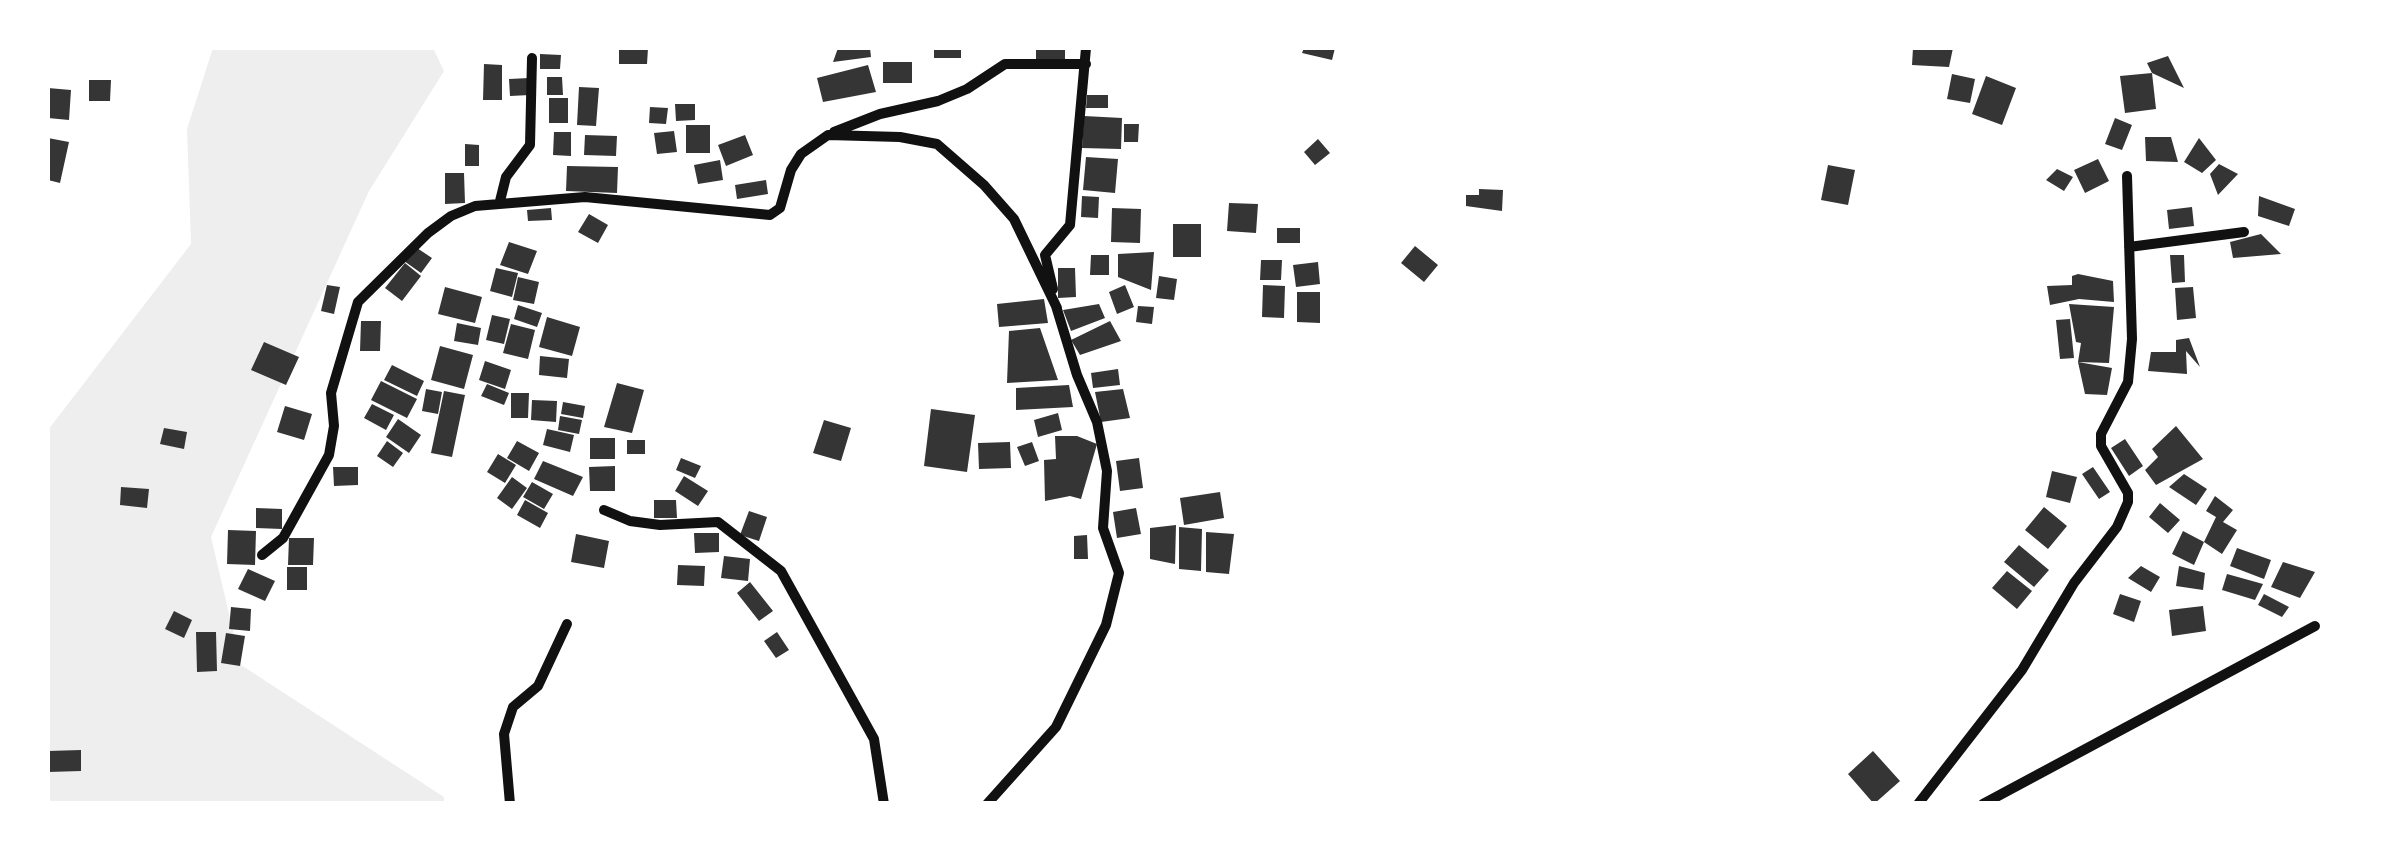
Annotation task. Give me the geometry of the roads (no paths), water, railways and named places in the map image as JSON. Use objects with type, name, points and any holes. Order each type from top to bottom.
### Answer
[{"type":"street","points":[[987,804],[1056,726],[1106,625],[1120,573],[1103,528],[1107,470],[1098,422],[1076,375],[1045,255],[1070,225],[1086,48]]},
{"type":"street","points":[[500,202],[506,177],[530,145],[534,128],[532,58]]},
{"type":"street","points":[[262,554],[283,538],[328,455],[334,426],[330,393],[358,302],[371,285],[450,216],[500,202],[585,197],[770,215],[780,208],[790,170],[802,154],[828,134],[880,114],[938,101],[967,89],[1005,64],[1086,64]]},
{"type":"street","points":[[828,134],[900,137],[937,144],[1014,219],[1057,308]]},
{"type":"street","points":[[1918,804],[2022,670],[2074,583],[2125,511],[2128,493],[2101,446],[2101,434],[2128,382],[2126,176]]},
{"type":"street","points":[[2129,247],[2244,232]]},
{"type":"street","points":[[604,510],[630,521],[660,525],[718,522],[781,571],[874,740],[884,804]]},
{"type":"street","points":[[510,804],[504,734],[513,708],[538,686],[567,624]]},
{"type":"street","points":[[1984,804],[2315,626]]}]
